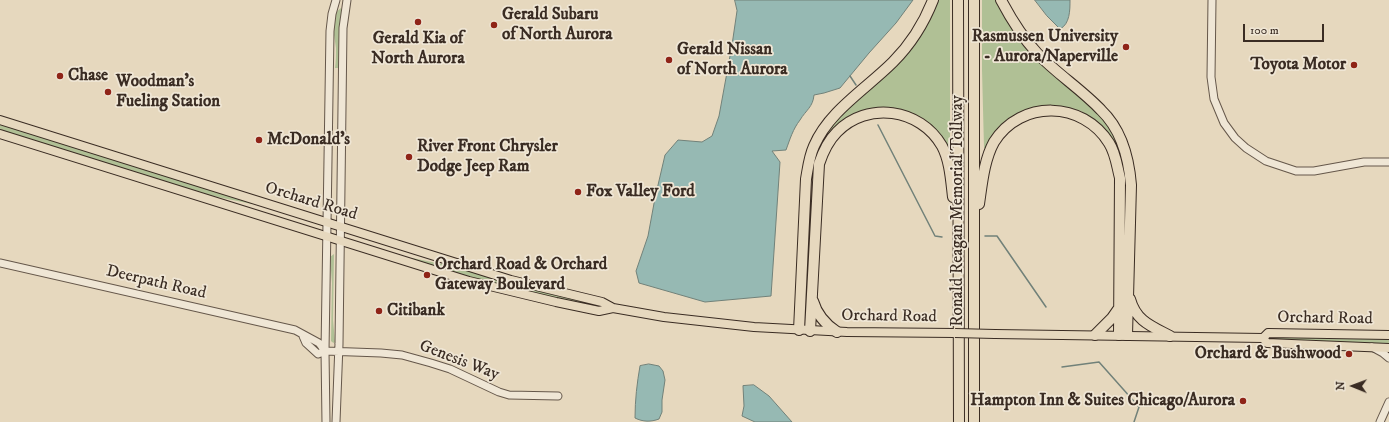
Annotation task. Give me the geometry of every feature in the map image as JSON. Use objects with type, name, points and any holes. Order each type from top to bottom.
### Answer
[{"type":"highway","points":[[799,330],[806,179],[814,146],[824,127],[834,116],[902,52],[922,23],[933,0]]},
{"type":"highway","name":"Ronald Reagan Memorial Tollway","points":[[958,0],[958,422]]},
{"type":"highway","name":"Ronald Reagan Memorial Tollway","points":[[974,0],[974,422]]},
{"type":"highway","points":[[1001,0],[1027,42],[1038,54],[1102,110],[1117,131],[1122,142],[1129,169],[1131,185],[1129,296],[1123,335]]},
{"type":"highway","points":[[974,228],[990,152],[994,142],[1004,130],[1023,117],[1035,112],[1046,110],[1067,112],[1082,118],[1096,128],[1110,144],[1120,178],[1119,308],[1123,335]]},
{"type":"highway","points":[[810,331],[819,164],[824,150],[836,132],[845,125],[861,116],[882,112],[896,112],[922,123],[936,137],[947,158],[958,236]]},
{"type":"highway","points":[[1129,296],[1138,317],[1144,322],[1170,336]]},
{"type":"highway","points":[[812,298],[818,315],[837,332]]},
{"type":"highway","points":[[1095,335],[1112,318],[1119,308]]},
{"type":"main road","name":"Orchard Road","points":[[0,120],[511,280],[602,302],[613,308],[642,314],[708,323],[837,332],[1263,338],[1268,333],[1389,335]]},
{"type":"main road","name":"Orchard Road","points":[[0,134],[469,281],[524,295],[600,311],[613,308]]},
{"type":"main road","name":"Orchard Road","points":[[1263,338],[1267,343],[1389,348]]},
{"type":"street","points":[[326,422],[325,351],[330,31],[332,14],[336,0]]},
{"type":"street","points":[[336,422],[341,227],[343,28],[347,0]]},
{"type":"street","points":[[1212,0],[1211,76],[1214,99],[1224,123],[1235,138],[1246,148],[1266,161],[1296,171],[1314,171],[1364,162],[1389,162]]},
{"type":"street","name":"Deerpath Road","points":[[0,263],[294,330],[304,336],[312,338],[319,343],[325,351]]},
{"type":"street","points":[[1372,347],[1389,358]]},
{"type":"street","name":"Genesis Way","points":[[325,351],[402,355],[450,369],[499,392],[509,395],[558,396]]},
{"type":"street","points":[[1380,422],[1389,402]]},
{"type":"green space","points":[[937,0],[950,0],[950,153],[931,126],[862,111],[846,117],[826,137],[824,136],[840,116],[887,74]]},
{"type":"green space","points":[[982,0],[996,0],[1022,42],[1104,120],[1115,139],[1121,154],[1119,155],[1100,126],[1081,111],[1066,108],[1040,107],[984,148]]},
{"type":"green space","points":[[341,8],[340,68],[335,68],[336,48],[333,21],[337,12]]},
{"type":"green space","points":[[0,125],[18,129],[253,202],[252,204],[198,193],[0,130]]},
{"type":"green space","points":[[334,254],[334,343],[331,341],[332,283],[330,257]]},
{"type":"green space","points":[[411,259],[462,268],[561,297],[605,305],[604,308],[469,278]]},
{"type":"green space","points":[[1266,336],[1389,338],[1389,345],[1266,340]]},
{"type":"water","points":[[735,0],[913,0],[896,23],[840,88],[814,95],[811,106],[798,123],[786,150],[772,151],[780,162],[771,296],[705,302],[639,283],[636,271],[648,236],[665,155],[678,140],[702,142],[712,136],[719,116],[732,45],[737,11]]},
{"type":"water","points":[[1035,0],[1070,0],[1069,16],[1066,24],[1060,29],[1047,16]]},
{"type":"water","points":[[649,364],[659,366],[663,371],[665,380],[662,412],[659,419],[653,421],[635,418],[636,392],[640,366]]},
{"type":"water","points":[[754,385],[769,396],[792,422],[755,422],[742,416],[744,406],[743,386]]},
{"type":"waterway","points":[[850,76],[856,85]]},
{"type":"waterway","points":[[878,125],[935,236],[942,237]]},
{"type":"waterway","points":[[985,236],[997,236],[1046,307]]},
{"type":"waterway","points":[[1062,367],[1099,362],[1139,407],[1134,422]]},
{"type":"place","name":"Gerald Kia of North Aurora","points":[[418,22]]},
{"type":"place","name":"Gerald Subaru of North Aurora","points":[[494,25]]},
{"type":"place","name":"Rasmussen University - Aurora/Naperville","points":[[1126,47]]},
{"type":"place","name":"Gerald Nissan of North Aurora","points":[[669,60]]},
{"type":"place","name":"Toyota Motor","points":[[1354,65]]},
{"type":"place","name":"Chase","points":[[60,76]]},
{"type":"place","name":"Woodman's Fueling Station","points":[[108,92]]},
{"type":"place","name":"McDonald's","points":[[259,140]]},
{"type":"place","name":"River Front Chrysler Dodge Jeep Ram","points":[[409,157]]},
{"type":"place","name":"Fox Valley Ford","points":[[578,192]]},
{"type":"place","name":"Orchard Road & Orchard Gateway Boulevard","points":[[427,275]]},
{"type":"place","name":"Citibank","points":[[379,311]]},
{"type":"place","name":"Orchard & Bushwood","points":[[1349,354]]},
{"type":"place","name":"Hampton Inn & Suites Chicago/Aurora","points":[[1243,401]]}]
